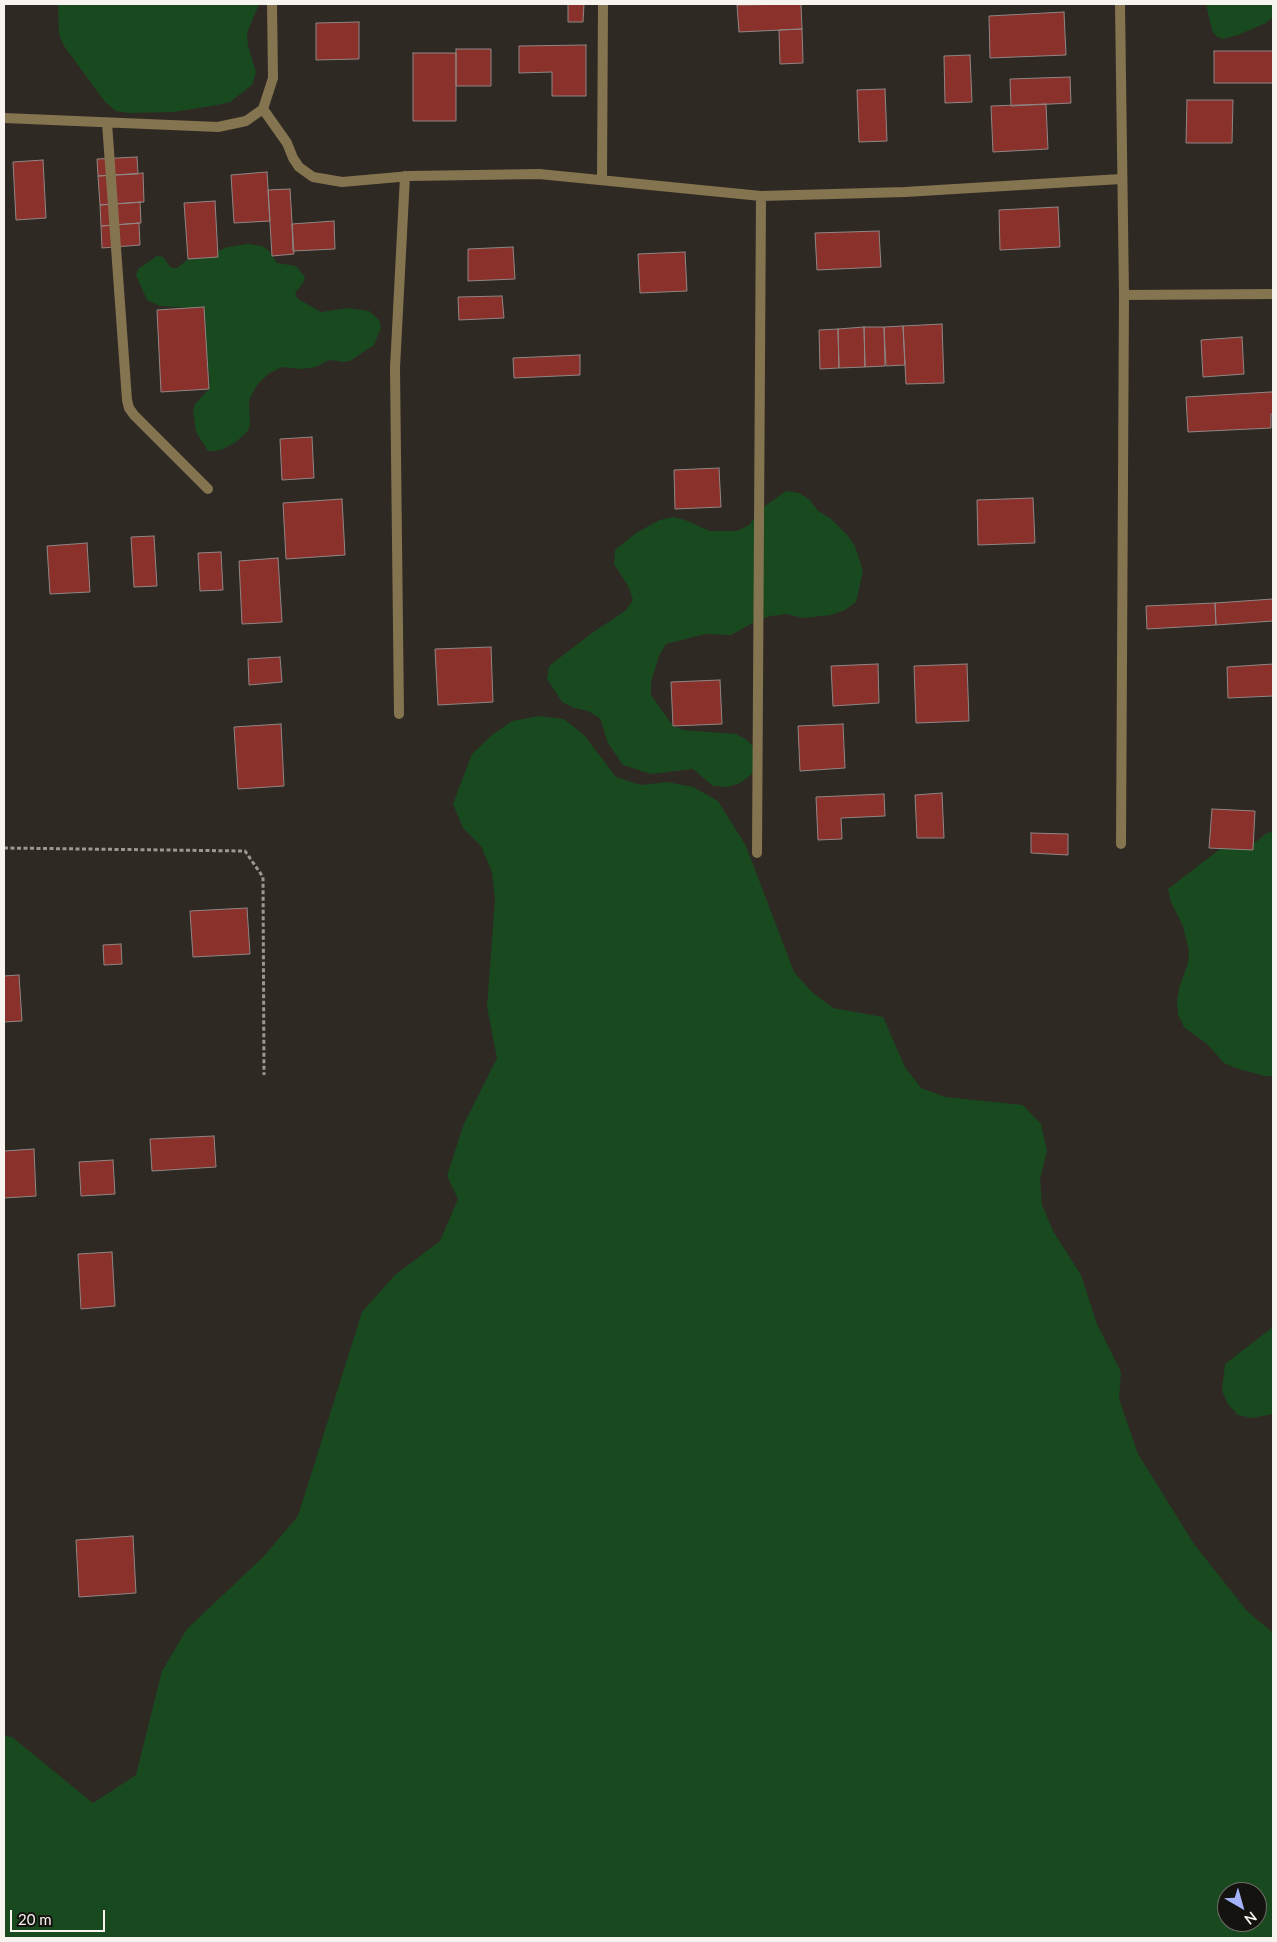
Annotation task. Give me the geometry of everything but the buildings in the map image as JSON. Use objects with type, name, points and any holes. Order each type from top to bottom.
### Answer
[{"type":"street","points":[[4,118],[218,127],[246,121],[263,109],[273,78],[272,4]]},
{"type":"street","points":[[602,180],[603,4]]},
{"type":"street","points":[[1120,4],[1124,295],[1121,844]]},
{"type":"street","points":[[263,109],[287,143],[299,167],[313,177],[342,182],[405,176],[539,174],[761,196],[905,192],[1121,179]]},
{"type":"street","points":[[107,123],[129,408],[208,489]]},
{"type":"street","points":[[399,714],[395,368],[405,176]]},
{"type":"street","points":[[757,853],[761,196]]},
{"type":"street","points":[[1124,295],[1273,294]]},
{"type":"path","points":[[4,848],[245,851],[263,877],[264,1075]]},
{"type":"green space","points":[[58,4],[259,4],[247,33],[248,46],[256,72],[252,85],[230,102],[217,105],[174,112],[129,113],[116,111],[105,102],[64,46],[59,34]]},
{"type":"green space","points":[[1206,4],[1273,4],[1273,17],[1266,23],[1238,35],[1222,39],[1216,36],[1212,30]]},
{"type":"green space","points":[[248,244],[262,246],[268,250],[277,263],[296,266],[305,277],[295,293],[298,299],[321,312],[348,308],[369,311],[379,320],[381,328],[374,345],[350,361],[329,360],[316,367],[302,369],[282,367],[268,374],[257,385],[250,398],[250,425],[247,432],[236,442],[223,449],[208,451],[196,432],[193,411],[195,404],[209,389],[206,324],[203,317],[192,308],[160,306],[147,300],[136,275],[138,269],[157,256],[163,257],[171,268],[177,268],[188,259],[228,247]]},
{"type":"green space","points":[[786,491],[799,493],[810,500],[818,511],[830,518],[848,536],[855,546],[863,571],[856,602],[845,610],[831,615],[802,618],[787,614],[771,616],[758,620],[731,635],[705,634],[666,644],[659,656],[651,682],[651,695],[673,726],[683,730],[736,734],[747,740],[756,750],[760,763],[751,775],[740,783],[728,787],[713,786],[693,769],[651,774],[623,765],[608,743],[600,718],[588,711],[574,708],[562,702],[547,679],[549,666],[592,633],[625,611],[633,600],[628,586],[614,564],[615,550],[636,533],[660,520],[673,517],[710,531],[737,531],[749,525],[765,506]]},
{"type":"green space","points":[[539,716],[564,719],[584,735],[616,777],[641,785],[667,782],[693,787],[718,801],[746,846],[794,972],[812,992],[833,1008],[883,1017],[905,1067],[921,1088],[945,1097],[1023,1105],[1041,1124],[1047,1151],[1040,1179],[1042,1205],[1053,1231],[1081,1275],[1097,1324],[1121,1372],[1119,1399],[1138,1454],[1194,1544],[1247,1611],[1273,1633],[1273,1938],[4,1938],[4,1736],[12,1737],[93,1803],[136,1775],[162,1671],[187,1629],[264,1556],[298,1516],[362,1312],[395,1275],[440,1241],[458,1199],[447,1176],[463,1126],[497,1058],[487,1007],[495,899],[492,872],[481,846],[463,828],[453,804],[472,754],[492,735],[512,721]]},
{"type":"green space","points":[[1273,832],[1273,1076],[1264,1076],[1224,1063],[1207,1044],[1184,1027],[1178,1015],[1177,1001],[1179,988],[1188,963],[1189,951],[1183,926],[1171,902],[1168,889],[1220,849],[1246,846],[1257,841],[1267,833]]},
{"type":"green space","points":[[1273,1327],[1273,1414],[1252,1418],[1238,1415],[1228,1404],[1222,1391],[1225,1364]]}]
